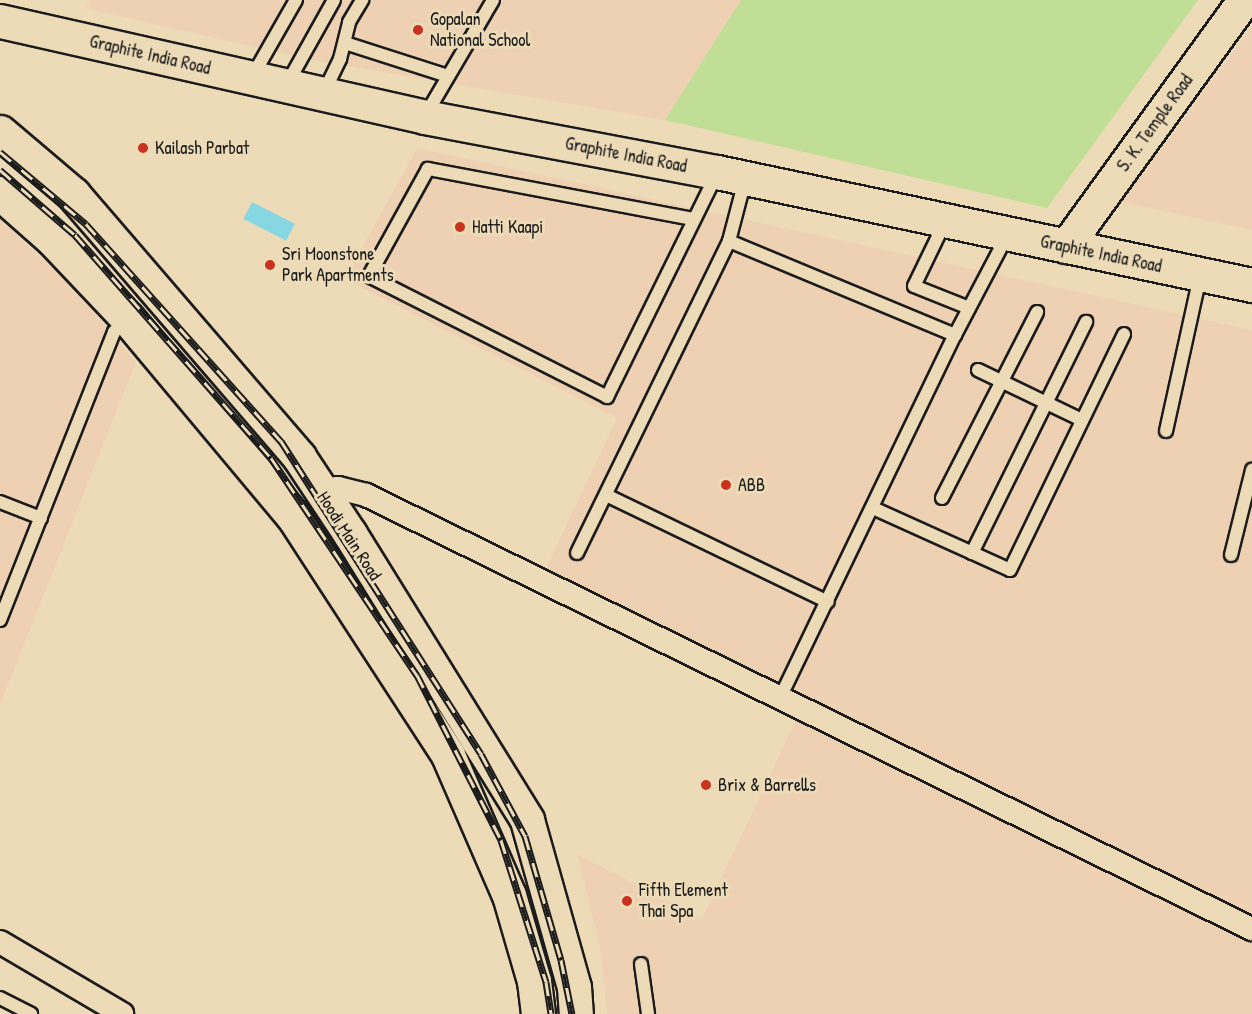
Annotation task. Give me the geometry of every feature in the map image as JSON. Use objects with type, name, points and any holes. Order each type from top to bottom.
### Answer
[{"type":"main road","name":"Graphite India Road","points":[[0,21],[425,117],[731,175],[1252,285]]},
{"type":"main road","name":"Hoodi Main Road","points":[[0,132],[73,194],[299,457],[527,820],[574,987],[576,1014]]},
{"type":"main road","name":"Hoodi Main Road","points":[[0,194],[52,238],[128,319],[293,516],[448,755],[509,895],[534,981],[538,1014]]},
{"type":"street","name":"S. K. Temple Road","points":[[1056,244],[1221,0]]},
{"type":"street","name":"S. K. Temple Road","points":[[1056,244],[1245,0]]},
{"type":"street","points":[[319,490],[338,488],[366,495],[779,700],[1252,929]]},
{"type":"street","points":[[0,942],[122,1014]]},
{"type":"lane","points":[[252,78],[296,0]]},
{"type":"lane","points":[[286,85],[334,0]]},
{"type":"lane","points":[[323,94],[345,43],[349,22],[362,0]]},
{"type":"lane","points":[[425,117],[493,0]]},
{"type":"lane","points":[[345,43],[448,76]]},
{"type":"lane","points":[[693,219],[428,169],[369,276],[607,397],[693,219],[731,175]]},
{"type":"lane","points":[[577,553],[729,241],[731,175]]},
{"type":"lane","points":[[945,222],[914,286],[969,308]]},
{"type":"lane","points":[[779,700],[955,335],[1007,235]]},
{"type":"lane","points":[[729,241],[955,335]]},
{"type":"lane","points":[[1166,431],[1200,275]]},
{"type":"lane","points":[[942,498],[1037,312]]},
{"type":"lane","points":[[0,620],[114,332],[128,319]]},
{"type":"lane","points":[[972,553],[1086,322]]},
{"type":"lane","points":[[873,508],[1010,570],[1124,334]]},
{"type":"lane","points":[[978,370],[1082,420]]},
{"type":"lane","points":[[1232,555],[1252,470]]},
{"type":"lane","points":[[606,495],[828,602]]},
{"type":"lane","points":[[0,502],[41,518]]},
{"type":"lane","points":[[641,964],[648,1014]]},
{"type":"lane","points":[[0,998],[31,1014]]},
{"type":"shaded area","points":[[90,0],[741,0],[665,120],[307,59],[85,8]]},
{"type":"shaded area","points":[[1252,26],[1252,230],[1122,202]]},
{"type":"shaded area","points":[[417,148],[1252,330],[1252,1014],[607,1014],[600,947],[577,854],[702,919],[805,701],[545,570],[617,418],[345,279]]},
{"type":"shaded area","points":[[0,219],[80,294],[136,362],[0,705]]},
{"type":"green space","points":[[741,0],[1198,0],[1047,208],[665,120]]},
{"type":"water","points":[[252,202],[295,224],[286,241],[243,219]]},
{"type":"railway","points":[[0,152],[86,224],[281,441],[481,754],[525,836],[561,960],[572,1014]]},
{"type":"railway","points":[[0,170],[75,235],[271,458],[417,675],[501,840],[546,982],[551,1014]]},
{"type":"place","name":"Gopalan National School","points":[[418,30]]},
{"type":"place","name":"Kailash Parbat","points":[[143,148]]},
{"type":"place","name":"Hatti Kaapi","points":[[460,227]]},
{"type":"place","name":"Sri Moonstone Park Apartments","points":[[270,265]]},
{"type":"place","name":"ABB","points":[[726,485]]},
{"type":"place","name":"Brix & Barrells","points":[[706,785]]},
{"type":"place","name":"Fifth Element Thai Spa","points":[[627,901]]}]
